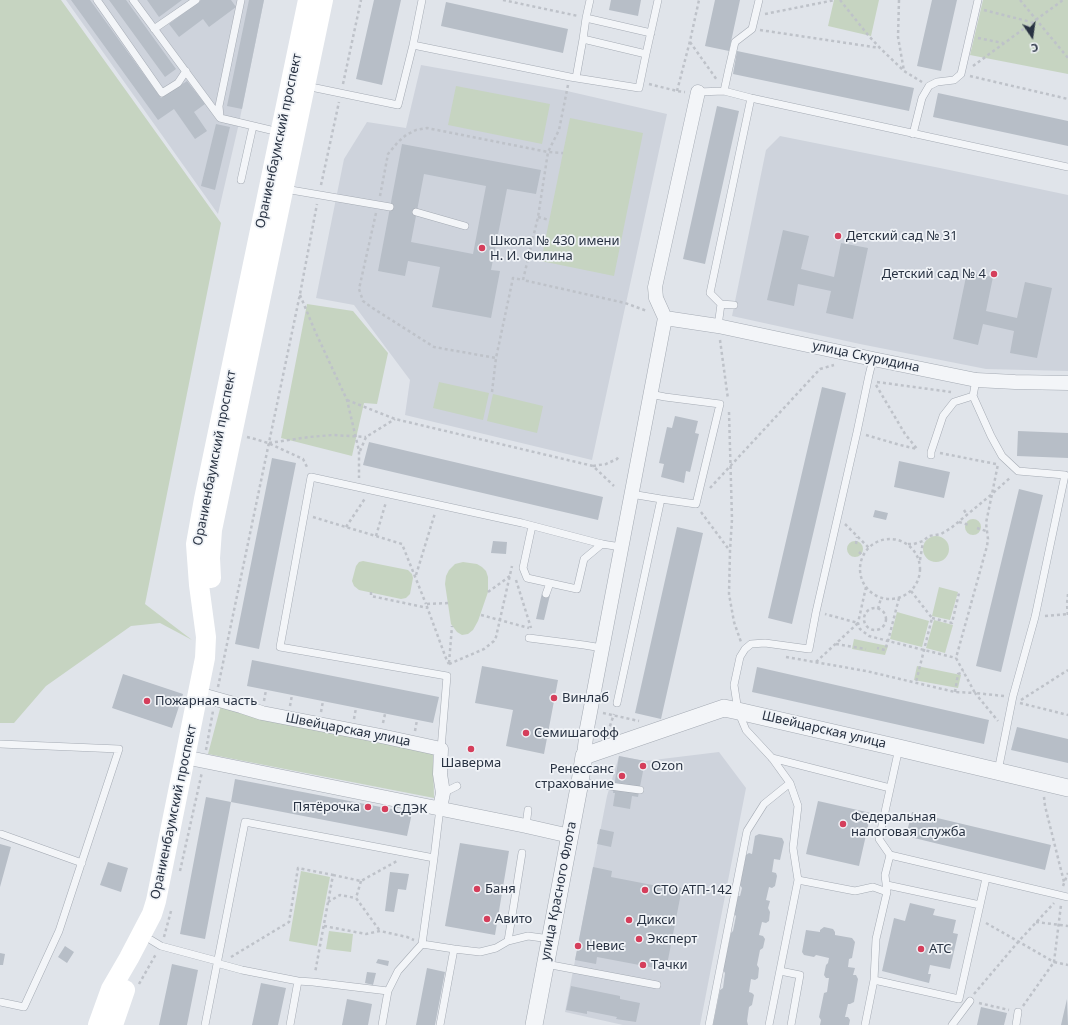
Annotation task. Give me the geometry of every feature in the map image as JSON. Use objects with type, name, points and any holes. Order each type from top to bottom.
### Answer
[{"type":"main road","name":"Ораниенбаумский проспект","points":[[113,1025],[128,983],[156,943],[160,920],[199,760],[207,697],[205,658],[206,637],[200,598],[196,544],[204,499],[288,134],[298,85],[308,0]]},
{"type":"main road","name":"Ораниенбаумский проспект","points":[[298,85],[323,0]]},
{"type":"main road","name":"Ораниенбаумский проспект","points":[[98,1025],[111,989],[152,914],[213,675],[216,640],[210,558],[212,530],[283,189],[288,134]]},
{"type":"street","points":[[584,756],[587,728],[665,318],[656,298],[655,287],[698,92]]},
{"type":"street","name":"улица Скуридина","points":[[665,318],[718,326],[976,380],[1068,383]]},
{"type":"street","name":"Швейцарская улица","points":[[207,697],[262,713],[441,749]]},
{"type":"street","name":"Швейцарская улица","points":[[584,756],[724,708],[1068,788]]},
{"type":"street","points":[[440,808],[443,793],[440,774],[441,749]]},
{"type":"street","name":"улица Красного Флота","points":[[534,1025],[584,756]]},
{"type":"street","points":[[199,760],[440,808],[570,836]]},
{"type":"lane","points":[[97,0],[162,93],[178,83],[186,71]]},
{"type":"lane","points":[[133,0],[220,118],[288,134]]},
{"type":"lane","points":[[154,29],[196,0]]},
{"type":"lane","points":[[220,118],[219,106],[241,0]]},
{"type":"lane","points":[[298,85],[398,105],[413,45],[422,0]]},
{"type":"lane","points":[[573,77],[583,39],[590,0]]},
{"type":"lane","points":[[413,45],[573,77],[640,88],[650,33],[658,0]]},
{"type":"lane","points":[[724,91],[736,42],[752,29],[759,0]]},
{"type":"lane","points":[[913,134],[922,98],[929,86],[937,82],[954,80],[962,74],[978,0]]},
{"type":"lane","points":[[586,18],[650,33]]},
{"type":"lane","points":[[583,39],[646,54]]},
{"type":"lane","points":[[698,92],[724,91],[913,134],[1068,167]]},
{"type":"lane","points":[[734,305],[722,304],[710,293],[751,98]]},
{"type":"lane","points":[[241,180],[253,126]]},
{"type":"lane","points":[[283,189],[390,207]]},
{"type":"lane","points":[[416,212],[464,226]]},
{"type":"lane","points":[[718,326],[722,304]]},
{"type":"lane","points":[[769,1025],[798,880],[793,848],[798,806],[790,783],[772,758],[746,730],[738,711],[734,685],[740,657],[745,649],[751,644],[765,643],[809,649],[873,359]]},
{"type":"lane","points":[[976,380],[973,396],[991,436],[1002,456],[1018,471],[1066,476],[1034,617],[1013,696],[998,771]]},
{"type":"lane","points":[[631,494],[696,504],[720,404],[650,394]]},
{"type":"lane","points":[[931,455],[943,416],[954,402],[973,396]]},
{"type":"lane","points":[[441,749],[447,676],[280,647],[311,477],[522,523],[602,544],[621,547]]},
{"type":"lane","points":[[617,703],[661,499]]},
{"type":"lane","points":[[532,526],[523,568],[527,578],[577,589],[584,559],[602,544]]},
{"type":"lane","points":[[546,594],[550,583]]},
{"type":"lane","points":[[529,638],[602,648]]},
{"type":"lane","points":[[0,744],[119,749],[59,931],[24,1007],[0,1002]]},
{"type":"lane","points":[[900,748],[879,839],[890,855],[1065,896]]},
{"type":"lane","points":[[772,758],[890,788]]},
{"type":"lane","points":[[580,782],[640,790]]},
{"type":"lane","points":[[709,1025],[748,831],[764,804],[790,783]]},
{"type":"lane","points":[[443,793],[457,786]]},
{"type":"lane","points":[[382,1025],[388,991],[398,971],[422,944],[440,808]]},
{"type":"lane","points":[[526,826],[528,810]]},
{"type":"lane","points":[[205,1025],[219,963],[245,822],[434,858]]},
{"type":"lane","points":[[1,834],[82,863]]},
{"type":"lane","points":[[508,941],[522,853]]},
{"type":"lane","points":[[866,1025],[874,980],[876,939],[887,888],[885,875],[890,855]]},
{"type":"lane","points":[[874,980],[959,999],[986,878]]},
{"type":"lane","points":[[798,880],[855,891],[873,887],[887,888],[980,905]]},
{"type":"lane","points":[[422,944],[480,952],[496,948],[508,941],[528,936],[550,939]]},
{"type":"lane","points":[[156,943],[242,970],[298,981],[388,991]]},
{"type":"lane","points":[[440,1025],[454,949]]},
{"type":"lane","points":[[546,964],[657,985]]},
{"type":"lane","points":[[780,971],[800,975],[791,1025]]},
{"type":"lane","points":[[290,1025],[298,981]]},
{"type":"lane","points":[[952,1025],[970,1001]]},
{"type":"lane","points":[[1016,1025],[1018,1012]]},
{"type":"path","points":[[180,873],[199,760],[207,697],[268,443],[300,294],[319,194],[361,0]]},
{"type":"path","points":[[503,0],[586,18]]},
{"type":"path","points":[[640,82],[677,91],[699,0]]},
{"type":"path","points":[[755,16],[835,0]]},
{"type":"path","points":[[840,0],[868,36],[880,48],[904,71],[929,86]]},
{"type":"path","points":[[899,0],[898,37],[904,71]]},
{"type":"path","points":[[1020,0],[1068,58]]},
{"type":"path","points":[[962,74],[1063,0]]},
{"type":"path","points":[[976,8],[1032,22]]},
{"type":"path","points":[[752,29],[880,48]]},
{"type":"path","points":[[970,36],[1004,43]]},
{"type":"path","points":[[690,41],[724,91]]},
{"type":"path","points":[[962,74],[1068,99]]},
{"type":"path","points":[[523,280],[538,217],[548,152],[559,130],[573,77]]},
{"type":"path","points":[[496,358],[434,347],[371,308],[363,301],[359,289],[388,154],[406,135],[416,130],[427,128],[548,152],[563,153]]},
{"type":"path","points":[[538,217],[549,220]]},
{"type":"path","points":[[492,392],[496,358],[513,278],[625,303]]},
{"type":"path","points":[[300,294],[315,331],[347,400],[359,451],[358,488]]},
{"type":"path","points":[[718,326],[729,405]]},
{"type":"path","points":[[730,551],[696,504],[820,369],[836,364]]},
{"type":"path","points":[[918,450],[905,434],[874,381],[955,393]]},
{"type":"path","points":[[347,400],[395,419],[593,466],[606,464],[617,459],[619,456]]},
{"type":"path","points":[[720,404],[729,411],[732,519],[729,594],[734,622],[739,639],[745,649]]},
{"type":"path","points":[[359,451],[366,437],[395,419]]},
{"type":"path","points":[[268,443],[333,435],[366,437]]},
{"type":"path","points":[[252,438],[268,443],[303,459],[311,477]]},
{"type":"path","points":[[1006,459],[998,464],[986,523],[988,546],[956,658],[975,693],[1007,732]]},
{"type":"path","points":[[593,466],[614,486]]},
{"type":"path","points":[[907,544],[914,544],[923,541],[929,536],[940,534],[959,522],[1018,471]]},
{"type":"path","points":[[346,527],[368,493]]},
{"type":"path","points":[[376,536],[388,494]]},
{"type":"path","points":[[415,575],[437,505]]},
{"type":"path","points":[[964,510],[967,515]]},
{"type":"path","points":[[310,516],[402,544],[449,664]]},
{"type":"path","points":[[838,517],[869,548]]},
{"type":"path","points":[[959,522],[969,525]]},
{"type":"path","points":[[977,528],[986,531]]},
{"type":"path","points":[[856,544],[857,536]]},
{"type":"path","points":[[920,562],[914,550],[900,540],[889,539],[878,541],[869,548],[863,556],[860,574],[866,587],[871,593],[881,598],[899,598],[905,596],[915,587],[920,576],[923,541]]},
{"type":"path","points":[[859,552],[863,556]]},
{"type":"path","points":[[449,664],[484,649],[496,637],[514,561]]},
{"type":"path","points":[[481,615],[500,619],[531,629],[512,568]]},
{"type":"path","points":[[488,592],[510,576]]},
{"type":"path","points":[[866,587],[858,623],[860,629],[869,636],[956,658]]},
{"type":"path","points":[[911,591],[932,618],[952,623],[959,593]]},
{"type":"path","points":[[371,592],[371,596],[428,608]]},
{"type":"path","points":[[1068,594],[1068,618]]},
{"type":"path","points":[[878,609],[881,598]]},
{"type":"path","points":[[877,648],[885,650],[899,598]]},
{"type":"path","points":[[426,604],[448,603]]},
{"type":"path","points":[[872,609],[878,609],[883,612],[886,620],[880,629],[870,629],[866,626],[864,621],[865,614],[872,609]]},
{"type":"path","points":[[816,612],[858,623]]},
{"type":"path","points":[[1034,617],[1068,614]]},
{"type":"path","points":[[916,682],[932,618]]},
{"type":"path","points":[[886,620],[892,622]]},
{"type":"path","points":[[816,662],[858,623],[864,621]]},
{"type":"path","points":[[449,664],[452,626]]},
{"type":"path","points":[[869,636],[870,629]]},
{"type":"path","points":[[836,644],[866,649]]},
{"type":"path","points":[[780,656],[866,670],[955,692],[1013,696]]},
{"type":"path","points":[[1068,670],[1018,702],[1068,715]]},
{"type":"path","points":[[955,692],[958,674],[964,672]]},
{"type":"path","points":[[608,734],[617,703]]},
{"type":"path","points":[[602,712],[640,721]]},
{"type":"path","points":[[1042,781],[1045,806],[1064,882],[1065,896],[1054,962],[1018,1012],[970,1001],[978,988],[1036,922],[1065,896]]},
{"type":"path","points":[[219,963],[288,922],[298,868],[361,881],[411,854]]},
{"type":"path","points":[[1064,882],[1068,873]]},
{"type":"path","points":[[313,982],[333,875]]},
{"type":"path","points":[[356,898],[361,881]]},
{"type":"path","points":[[328,902],[340,895],[356,898],[380,931]]},
{"type":"path","points":[[138,986],[156,943],[168,926],[172,911]]},
{"type":"path","points":[[977,917],[1054,962],[1068,965]]},
{"type":"path","points":[[1036,922],[1068,926]]},
{"type":"path","points":[[324,926],[366,934],[380,931],[407,937],[422,944]]},
{"type":"shaded area","points":[[66,0],[264,0],[239,123],[218,214]]},
{"type":"shaded area","name":"Школа № 430 имени Н. И. Филина","points":[[421,65],[567,91],[667,114],[592,460],[405,415],[410,380],[354,305],[316,298],[344,159],[367,122],[406,128]]},
{"type":"shaded area","points":[[780,136],[1068,195],[1068,371],[986,369],[860,344],[732,316],[766,150]]},
{"type":"shaded area","points":[[719,752],[746,788],[700,1025],[623,1025],[565,1012],[607,796],[619,756],[645,761]]},
{"type":"green space","points":[[0,0],[61,0],[221,223],[145,604],[192,640],[160,623],[131,626],[46,686],[14,723],[0,723]]},
{"type":"green space","points":[[834,0],[879,0],[871,36],[828,26]]},
{"type":"green space","points":[[983,0],[1068,0],[1068,74],[970,55]]},
{"type":"green space","points":[[456,86],[550,104],[542,144],[448,125]]},
{"type":"green space","points":[[570,118],[643,133],[614,276],[541,261]]},
{"type":"green space","points":[[307,304],[353,311],[388,353],[377,404],[364,403],[352,456],[281,438]]},
{"type":"green space","points":[[439,382],[489,393],[483,420],[433,408]]},
{"type":"green space","points":[[493,394],[543,406],[537,433],[487,421]]},
{"type":"green space","points":[[973,519],[979,521],[981,527],[979,533],[973,535],[967,533],[965,527],[967,521]]},
{"type":"green space","points":[[936,536],[945,540],[949,549],[945,558],[936,562],[927,558],[923,549],[927,540]]},
{"type":"green space","points":[[855,541],[861,543],[863,549],[861,555],[855,557],[849,555],[847,549],[849,543]]},
{"type":"green space","points":[[363,561],[408,570],[412,574],[413,578],[410,594],[406,598],[401,599],[359,590],[354,586],[352,581],[356,566],[359,562]]},
{"type":"green space","points":[[463,562],[477,564],[486,571],[488,577],[488,592],[478,621],[473,630],[468,634],[462,635],[457,632],[451,624],[445,584],[446,576],[449,570],[455,564]]},
{"type":"green space","points":[[939,587],[958,592],[950,620],[932,616]]},
{"type":"green space","points":[[897,612],[929,621],[922,647],[890,639]]},
{"type":"green space","points":[[934,620],[953,625],[945,653],[926,648]]},
{"type":"green space","points":[[854,639],[888,646],[885,655],[852,649]]},
{"type":"green space","points":[[917,666],[961,675],[958,688],[914,680]]},
{"type":"green space","points":[[221,705],[433,753],[434,798],[208,754]]},
{"type":"green space","points":[[301,871],[330,877],[317,946],[289,941]]},
{"type":"green space","points":[[329,931],[353,934],[351,952],[326,949]]},
{"type":"building","points":[[71,0],[90,0],[161,98],[187,81],[205,104],[194,112],[207,131],[195,139],[174,109],[158,120]]},
{"type":"building","points":[[109,0],[126,0],[176,69],[165,77]]},
{"type":"building","points":[[147,0],[182,0],[159,17]]},
{"type":"building","points":[[201,0],[231,0],[236,7],[209,27],[203,19],[179,37],[169,24]]},
{"type":"building","points":[[249,0],[264,0],[242,109],[227,106]]},
{"type":"building","points":[[374,0],[401,0],[382,85],[356,79]]},
{"type":"building","points":[[611,0],[641,0],[638,16],[609,10]]},
{"type":"building","points":[[715,0],[740,0],[729,51],[705,46]]},
{"type":"building","points":[[932,0],[957,0],[941,71],[917,66]]},
{"type":"building","points":[[446,2],[568,29],[563,53],[441,26]]},
{"type":"building","points":[[737,51],[914,88],[909,111],[733,74]]},
{"type":"building","points":[[938,93],[1068,121],[1068,146],[933,117]]},
{"type":"building","points":[[717,106],[739,111],[705,264],[683,259]]},
{"type":"building","points":[[216,124],[230,127],[215,190],[201,186]]},
{"type":"building","points":[[402,144],[541,170],[536,194],[507,189],[491,270],[500,271],[491,318],[432,307],[440,267],[408,261],[405,276],[378,271]],"holes":[[[424,174],[486,186],[473,254],[411,242]]]},
{"type":"building","points":[[783,230],[809,236],[801,269],[834,277],[841,243],[868,248],[853,319],[826,313],[831,291],[798,284],[794,306],[767,300]]},
{"type":"building","points":[[967,272],[993,277],[986,311],[1017,318],[1025,282],[1052,288],[1037,358],[1010,353],[1014,331],[983,324],[978,345],[953,339]]},
{"type":"building","points":[[822,387],[846,393],[792,624],[768,618]]},
{"type":"building","points":[[675,416],[698,421],[695,433],[699,434],[690,472],[686,471],[684,483],[661,477],[664,464],[659,463],[667,427],[672,428]]},
{"type":"building","points":[[1018,431],[1068,433],[1068,458],[1017,456]]},
{"type":"building","points":[[369,442],[603,497],[598,520],[363,465]]},
{"type":"building","points":[[272,458],[296,463],[259,649],[235,644]]},
{"type":"building","points":[[899,461],[950,472],[944,498],[894,487]]},
{"type":"building","points":[[1019,489],[1043,495],[1001,672],[976,666]]},
{"type":"building","points":[[875,510],[888,513],[886,520],[873,517]]},
{"type":"building","points":[[677,527],[703,533],[661,719],[635,713]]},
{"type":"building","points":[[493,541],[507,542],[506,554],[491,553]]},
{"type":"building","points":[[542,593],[550,595],[544,620],[536,619]]},
{"type":"building","points":[[252,660],[439,697],[433,723],[247,686]]},
{"type":"building","points":[[482,666],[558,680],[544,754],[506,746],[513,710],[475,703]]},
{"type":"building","points":[[757,667],[989,720],[984,744],[752,692]]},
{"type":"building","name":"Пожарная часть","points":[[123,674],[183,694],[172,728],[112,708]]},
{"type":"building","points":[[1017,727],[1068,739],[1068,763],[1011,750]]},
{"type":"building","points":[[619,756],[645,761],[638,797],[632,796],[630,809],[613,806],[615,793],[613,793]]},
{"type":"building","points":[[235,779],[412,813],[407,836],[231,802]]},
{"type":"building","points":[[206,797],[231,802],[205,939],[180,934]]},
{"type":"building","points":[[818,801],[871,813],[859,866],[806,854]]},
{"type":"building","points":[[912,812],[1051,845],[1045,870],[906,836]]},
{"type":"building","points":[[600,829],[614,832],[611,847],[597,844]]},
{"type":"building","points":[[759,834],[782,838],[784,842],[780,860],[774,859],[772,872],[776,873],[777,876],[775,886],[772,888],[769,887],[766,900],[770,901],[768,908],[770,912],[769,921],[766,923],[762,922],[759,935],[763,936],[765,939],[763,948],[760,950],[757,965],[759,968],[758,978],[755,980],[751,979],[749,992],[754,995],[752,1005],[749,1007],[747,1021],[748,1025],[713,1025],[720,990],[723,988],[725,973],[723,970],[731,933],[733,931],[736,916],[734,914],[738,896],[740,896],[742,888],[740,885],[746,855],[749,853],[752,854],[755,836]]},
{"type":"building","name":"Баня","points":[[460,843],[509,851],[495,935],[445,926]]},
{"type":"building","points":[[0,844],[11,847],[0,887]]},
{"type":"building","points":[[108,862],[128,868],[121,892],[100,885]]},
{"type":"building","points":[[593,867],[612,871],[611,877],[668,888],[668,885],[682,888],[666,970],[597,957],[596,964],[575,960]]},
{"type":"building","points":[[390,872],[409,874],[406,890],[398,889],[394,912],[385,911]]},
{"type":"building","name":"АТС","points":[[910,903],[935,909],[933,915],[956,920],[953,933],[958,934],[950,969],[930,965],[928,974],[931,974],[929,983],[882,971],[894,918],[905,921]]},
{"type":"building","points":[[824,927],[833,929],[835,935],[852,938],[855,942],[852,958],[849,959],[848,967],[855,968],[853,975],[856,975],[858,979],[854,1002],[848,1004],[845,1017],[848,1017],[850,1020],[849,1025],[820,1025],[821,1020],[819,1017],[824,993],[827,992],[829,978],[826,978],[824,975],[829,958],[816,955],[814,957],[804,955],[802,952],[806,930],[820,932],[820,930]]},
{"type":"building","points":[[65,946],[74,952],[67,963],[58,957]]},
{"type":"building","points":[[0,953],[5,954],[3,965],[0,965]]},
{"type":"building","points":[[378,959],[389,961],[388,966],[376,963]]},
{"type":"building","points":[[172,964],[198,970],[187,1025],[159,1025]]},
{"type":"building","points":[[427,968],[445,972],[435,1025],[416,1025]]},
{"type":"building","points":[[367,972],[376,973],[373,985],[365,983]]},
{"type":"building","points":[[261,983],[286,988],[278,1025],[252,1025]]},
{"type":"building","points":[[571,986],[620,996],[620,999],[640,1003],[636,1022],[616,1019],[617,1017],[587,1011],[587,1014],[566,1010]]},
{"type":"building","points":[[347,999],[372,1004],[368,1025],[342,1025]]},
{"type":"building","points":[[1067,999],[1068,1025],[1061,1025]]},
{"type":"building","points":[[981,1007],[1007,1013],[1004,1025],[977,1025]]},
{"type":"place","name":"Детский сад № 31","points":[[838,236]]},
{"type":"place","name":"Школа № 430 имени Н. И. Филина","points":[[482,248]]},
{"type":"place","name":"Детский сад № 4","points":[[994,274]]},
{"type":"place","name":"Винлаб","points":[[554,698]]},
{"type":"place","name":"Пожарная часть","points":[[147,701]]},
{"type":"place","name":"Семишагофф","points":[[526,733]]},
{"type":"place","name":"Шаверма","points":[[471,749]]},
{"type":"place","name":"Ozon","points":[[643,766]]},
{"type":"place","name":"Ренессанс страхование","points":[[622,776]]},
{"type":"place","name":"Пятёрочка","points":[[368,807]]},
{"type":"place","name":"СДЭК","points":[[385,809]]},
{"type":"place","name":"Федеральная налоговая служба","points":[[843,824]]},
{"type":"place","name":"Баня","points":[[477,889]]},
{"type":"place","name":"СТО АТП-142","points":[[645,890]]},
{"type":"place","name":"Авито","points":[[487,919]]},
{"type":"place","name":"Дикси","points":[[629,920]]},
{"type":"place","name":"Эксперт","points":[[639,939]]},
{"type":"place","name":"Невис","points":[[578,946]]},
{"type":"place","name":"АТС","points":[[921,949]]},
{"type":"place","name":"Тачки","points":[[643,965]]}]
